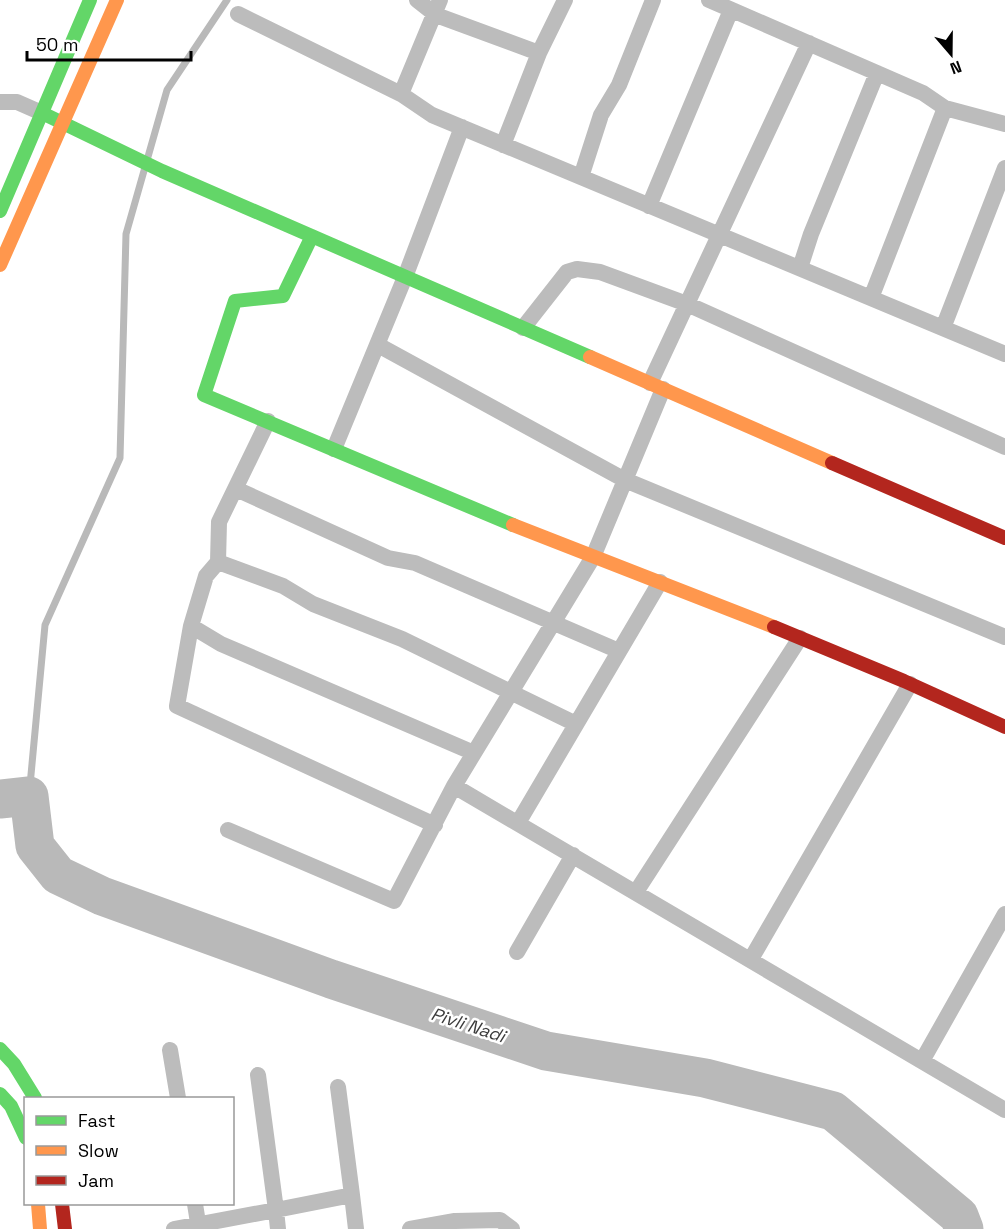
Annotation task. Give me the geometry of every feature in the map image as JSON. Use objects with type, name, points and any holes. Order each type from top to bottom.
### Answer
[{"type":"street","points":[[0,211],[90,0]]},
{"type":"street","points":[[0,265],[117,0]]},
{"type":"street","points":[[417,0],[539,53]]},
{"type":"street","points":[[503,145],[539,53],[565,0]]},
{"type":"street","points":[[581,177],[601,115],[619,86],[653,0]]},
{"type":"street","points":[[709,0],[923,93],[945,108],[1005,124]]},
{"type":"street","points":[[401,94],[437,7]]},
{"type":"street","points":[[649,206],[731,10]]},
{"type":"street","points":[[238,14],[401,94],[432,116],[1005,354]]},
{"type":"street","points":[[228,830],[394,901],[454,786],[593,557],[625,480],[687,304],[809,43]]},
{"type":"street","points":[[800,268],[811,234],[877,73]]},
{"type":"street","points":[[0,102],[17,102],[162,171],[1005,538]]},
{"type":"street","points":[[871,298],[945,108]]},
{"type":"street","points":[[334,449],[378,345],[462,127]]},
{"type":"street","points":[[943,328],[1005,168]]},
{"type":"street","points":[[312,236],[283,296],[235,301],[204,395],[593,557],[800,638],[1005,727]]},
{"type":"street","points":[[523,328],[567,272],[577,269],[600,272],[687,304],[1005,447]]},
{"type":"street","points":[[378,345],[625,480],[1005,637]]},
{"type":"street","points":[[268,421],[219,522],[218,562],[206,576],[191,626],[177,706],[435,825]]},
{"type":"street","points":[[236,489],[387,558],[414,563],[554,621],[619,651]]},
{"type":"street","points":[[218,562],[283,586],[313,604],[402,639],[576,724]]},
{"type":"street","points":[[518,823],[660,582]]},
{"type":"street","points":[[191,626],[220,644],[474,753]]},
{"type":"street","points":[[636,892],[800,638]]},
{"type":"street","points":[[751,959],[910,684]]},
{"type":"street","points":[[454,786],[1005,1110]]},
{"type":"street","points":[[517,952],[573,855]]},
{"type":"street","points":[[922,1060],[1005,914]]},
{"type":"street","points":[[0,1049],[14,1064],[34,1097]]},
{"type":"street","points":[[170,1050],[178,1097]]},
{"type":"street","points":[[258,1075],[278,1229]]},
{"type":"street","points":[[339,1087],[356,1229]]},
{"type":"street","points":[[0,1094],[11,1107],[24,1134]]},
{"type":"street","points":[[174,1229],[199,1227],[352,1195]]},
{"type":"street","points":[[38,1205],[40,1229]]},
{"type":"street","points":[[62,1205],[64,1229]]},
{"type":"street","points":[[195,1205],[199,1227]]},
{"type":"street","points":[[410,1229],[455,1221],[500,1220],[512,1229]]},
{"type":"waterway","points":[[29,796],[45,625],[120,458],[126,234],[167,90],[227,0]]},
{"type":"waterway","name":"Pivli Nadi","points":[[0,799],[29,796],[35,846],[58,875],[102,896],[331,979],[546,1051],[705,1078],[833,1111],[959,1216],[964,1229]]},
{"type":"traffic: fast","points":[[0,211],[90,0]]},
{"type":"traffic: fast","points":[[42,113],[162,171],[590,357]]},
{"type":"traffic: fast","points":[[312,236],[283,296],[235,301],[204,395],[513,525]]},
{"type":"traffic: fast","points":[[0,1049],[14,1064],[34,1097]]},
{"type":"traffic: fast","points":[[0,1094],[11,1106],[24,1134]]},
{"type":"traffic: slow","points":[[0,265],[117,0]]},
{"type":"traffic: slow","points":[[590,357],[832,463]]},
{"type":"traffic: slow","points":[[513,525],[774,627]]},
{"type":"traffic: slow","points":[[38,1205],[40,1229]]},
{"type":"traffic: jam","points":[[832,463],[1005,538]]},
{"type":"traffic: jam","points":[[774,627],[904,681],[1005,727]]},
{"type":"traffic: jam","points":[[62,1205],[65,1229]]}]
